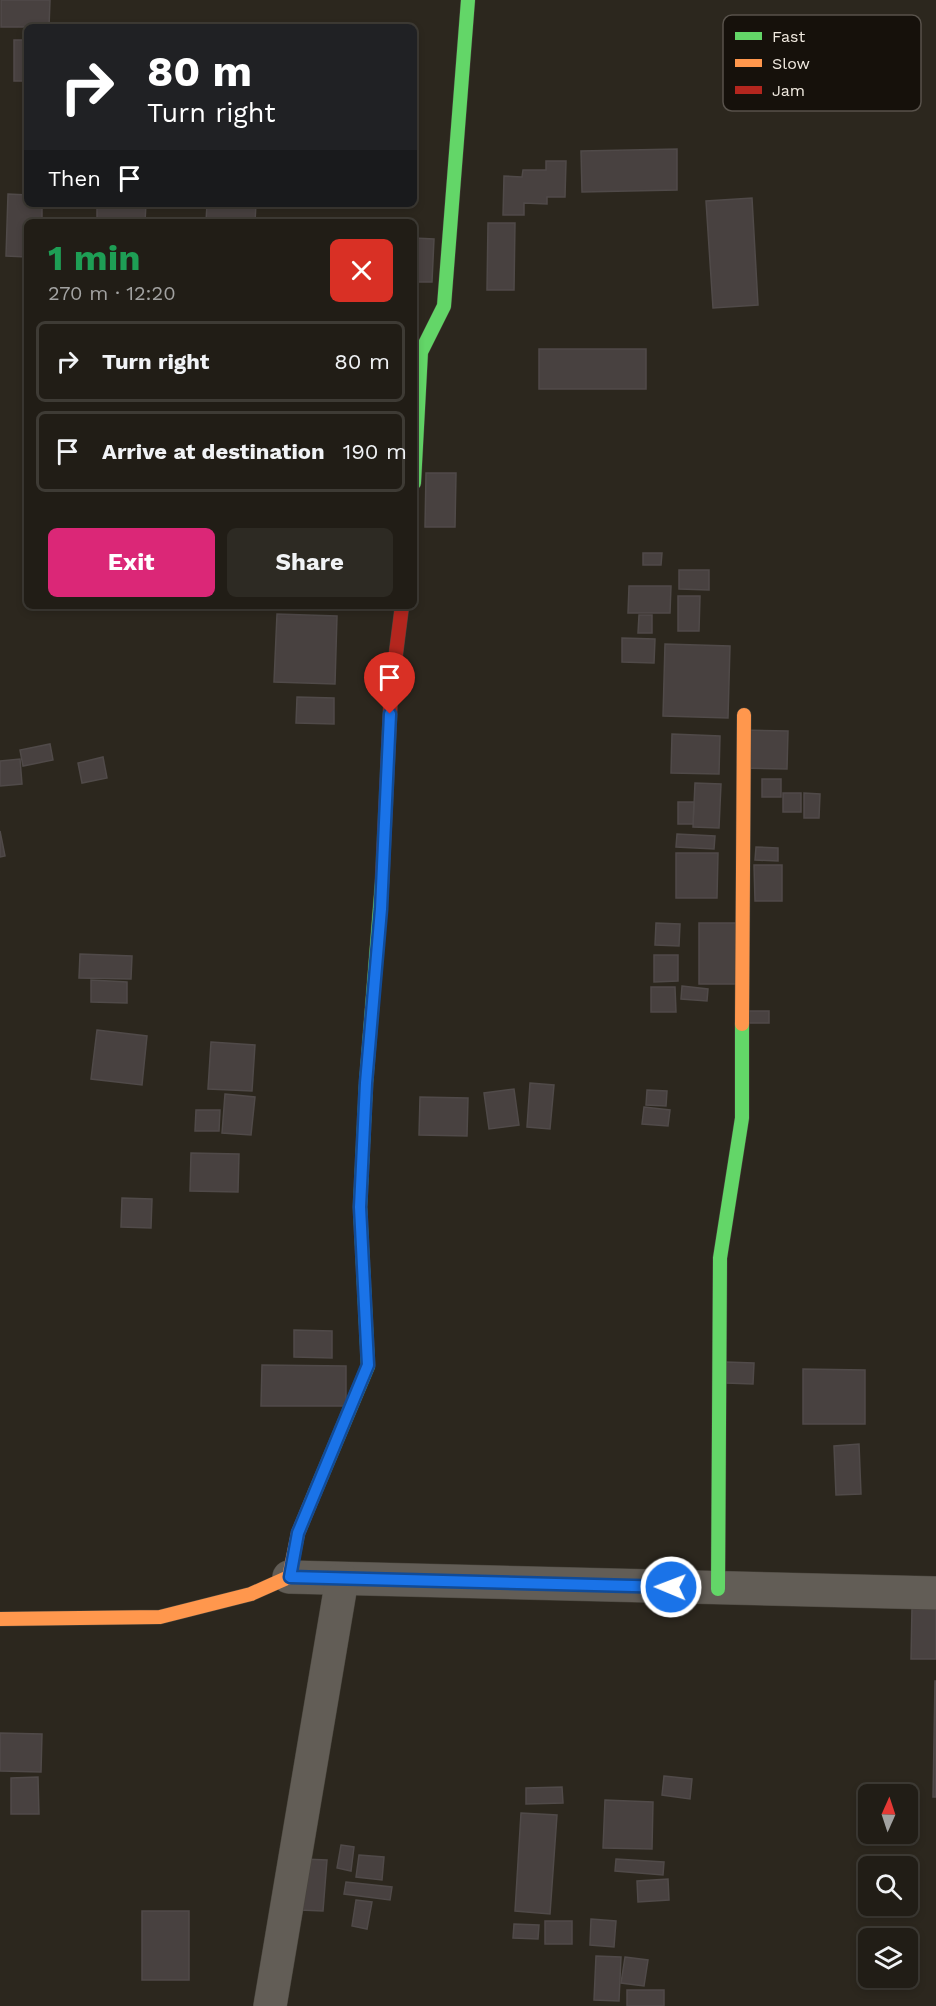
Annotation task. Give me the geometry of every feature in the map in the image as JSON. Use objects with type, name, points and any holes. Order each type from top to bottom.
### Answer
[{"type":"street","points":[[417,427],[421,352],[444,306],[450,253],[468,0]]},
{"type":"street","points":[[290,1577],[298,1533],[368,1365],[360,1207],[366,1083],[381,909],[391,692],[402,609]]},
{"type":"street","points":[[718,1589],[720,1258],[742,1118],[744,715]]},
{"type":"street","points":[[0,1619],[160,1617],[252,1594],[290,1577],[936,1593]]},
{"type":"street","points":[[270,2006],[342,1579]]},
{"type":"building","points":[[1,0],[50,0],[49,24],[1,27]]},
{"type":"building","points":[[14,40],[24,40],[24,81],[14,81]]},
{"type":"building","points":[[677,149],[677,190],[582,192],[581,151]]},
{"type":"building","points":[[546,161],[566,161],[565,197],[547,197],[547,204],[524,203],[524,215],[503,215],[504,176],[522,177],[523,170],[546,170]]},
{"type":"building","points":[[8,194],[24,195],[24,207],[42,207],[42,219],[24,219],[24,257],[6,256]]},
{"type":"building","points":[[752,198],[758,305],[713,308],[706,201]]},
{"type":"building","points":[[97,207],[146,207],[145,219],[97,219]]},
{"type":"building","points":[[207,207],[256,207],[255,219],[206,219]]},
{"type":"building","points":[[488,223],[515,223],[514,290],[487,290]]},
{"type":"building","points":[[417,238],[434,239],[432,282],[417,282]]},
{"type":"building","points":[[539,349],[646,349],[646,389],[539,389]]},
{"type":"building","points":[[426,473],[456,473],[455,527],[425,527]]},
{"type":"building","points":[[643,553],[662,553],[661,565],[643,565]]},
{"type":"building","points":[[679,570],[709,570],[709,590],[679,589]]},
{"type":"building","points":[[629,586],[671,586],[670,613],[628,613]]},
{"type":"building","points":[[678,596],[700,596],[699,631],[678,631]]},
{"type":"building","points":[[277,614],[337,616],[335,684],[274,682]]},
{"type":"building","points":[[639,615],[652,615],[652,633],[638,633]]},
{"type":"building","points":[[622,638],[655,639],[654,663],[622,662]]},
{"type":"building","points":[[665,644],[730,646],[728,718],[663,716]]},
{"type":"building","points":[[297,697],[334,698],[334,724],[296,723]]},
{"type":"building","points":[[740,730],[788,731],[787,769],[739,768]]},
{"type":"building","points":[[672,734],[720,736],[719,774],[671,773]]},
{"type":"building","points":[[50,744],[53,760],[23,766],[20,750]]},
{"type":"building","points":[[103,757],[107,778],[82,783],[78,763]]},
{"type":"building","points":[[20,759],[22,784],[0,786],[0,761]]},
{"type":"building","points":[[762,779],[781,779],[781,797],[762,797]]},
{"type":"building","points":[[695,783],[721,784],[719,828],[693,827]]},
{"type":"building","points":[[783,793],[801,793],[801,812],[783,812]]},
{"type":"building","points":[[804,793],[820,794],[819,818],[804,818]]},
{"type":"building","points":[[678,802],[694,802],[693,824],[678,824]]},
{"type":"building","points":[[0,831],[5,856],[0,857]]},
{"type":"building","points":[[677,834],[715,836],[714,849],[676,847]]},
{"type":"building","points":[[756,847],[778,848],[778,861],[755,860]]},
{"type":"building","points":[[676,853],[718,853],[717,898],[676,898]]},
{"type":"building","points":[[754,865],[782,865],[782,901],[755,901]]},
{"type":"building","points":[[656,923],[680,924],[679,946],[655,945]]},
{"type":"building","points":[[699,923],[740,923],[740,984],[699,984]]},
{"type":"building","points":[[80,954],[132,956],[131,979],[79,978]]},
{"type":"building","points":[[654,955],[678,955],[678,981],[654,982]]},
{"type":"building","points":[[91,980],[127,982],[127,1003],[91,1002]]},
{"type":"building","points":[[682,986],[708,989],[707,1001],[681,999]]},
{"type":"building","points":[[651,987],[675,987],[676,1012],[651,1012]]},
{"type":"building","points":[[748,1011],[769,1011],[769,1023],[748,1023]]},
{"type":"building","points":[[97,1030],[147,1036],[142,1085],[91,1079]]},
{"type":"building","points":[[211,1042],[255,1045],[252,1091],[208,1089]]},
{"type":"building","points":[[530,1083],[554,1085],[550,1129],[527,1127]]},
{"type":"building","points":[[514,1089],[519,1125],[489,1129],[484,1093]]},
{"type":"building","points":[[647,1090],[667,1091],[666,1106],[646,1105]]},
{"type":"building","points":[[225,1094],[255,1097],[251,1135],[222,1133]]},
{"type":"building","points":[[420,1097],[468,1098],[467,1136],[419,1135]]},
{"type":"building","points":[[644,1107],[670,1110],[668,1126],[642,1124]]},
{"type":"building","points":[[196,1110],[220,1110],[219,1131],[195,1131]]},
{"type":"building","points":[[191,1153],[239,1154],[238,1192],[190,1191]]},
{"type":"building","points":[[122,1198],[152,1199],[151,1228],[121,1227]]},
{"type":"building","points":[[294,1330],[332,1331],[332,1358],[294,1357]]},
{"type":"building","points":[[726,1362],[754,1363],[753,1384],[726,1383]]},
{"type":"building","points":[[262,1365],[346,1366],[346,1406],[261,1406]]},
{"type":"building","points":[[803,1369],[865,1370],[865,1424],[803,1424]]},
{"type":"building","points":[[859,1444],[861,1494],[836,1495],[834,1446]]},
{"type":"building","points":[[912,1607],[936,1608],[936,1659],[911,1659]]},
{"type":"building","points":[[935,1681],[936,1797],[933,1797]]},
{"type":"building","points":[[0,1733],[42,1734],[41,1772],[0,1771]]},
{"type":"building","points":[[664,1776],[692,1779],[690,1799],[662,1795]]},
{"type":"building","points":[[38,1777],[39,1814],[11,1814],[11,1778]]},
{"type":"building","points":[[562,1787],[563,1803],[526,1804],[526,1788]]},
{"type":"building","points":[[605,1800],[653,1802],[652,1849],[603,1848]]},
{"type":"building","points":[[521,1813],[557,1815],[550,1914],[515,1911]]},
{"type":"building","points":[[341,1845],[354,1847],[351,1871],[337,1868]]},
{"type":"building","points":[[359,1855],[384,1857],[382,1880],[356,1877]]},
{"type":"building","points":[[303,1859],[327,1860],[323,1911],[300,1910]]},
{"type":"building","points":[[616,1859],[664,1862],[663,1875],[615,1871]]},
{"type":"building","points":[[668,1879],[669,1900],[638,1902],[637,1881]]},
{"type":"building","points":[[346,1882],[392,1887],[390,1900],[344,1894]]},
{"type":"building","points":[[356,1900],[372,1902],[367,1929],[352,1926]]},
{"type":"building","points":[[142,1911],[189,1911],[189,1980],[142,1980]]},
{"type":"building","points":[[591,1919],[616,1921],[614,1947],[590,1945]]},
{"type":"building","points":[[545,1921],[572,1921],[572,1944],[545,1944]]},
{"type":"building","points":[[514,1924],[539,1925],[538,1939],[513,1938]]},
{"type":"building","points":[[596,1956],[621,1957],[619,2001],[594,2000]]},
{"type":"building","points":[[625,1957],[648,1960],[644,1986],[621,1983]]},
{"type":"building","points":[[627,1990],[664,1990],[664,2006],[627,2006]]},
{"type":"traffic: fast","points":[[417,427],[421,352],[444,306],[468,0]]},
{"type":"traffic: fast","points":[[315,1492],[368,1366],[360,1207],[366,1083],[382,882]]},
{"type":"traffic: fast","points":[[718,1589],[720,1258],[742,1118],[742,1024]]},
{"type":"traffic: slow","points":[[742,1024],[744,715]]},
{"type":"traffic: slow","points":[[0,1619],[160,1617],[251,1594],[289,1577],[298,1533],[315,1492]]},
{"type":"traffic: jam","points":[[382,882],[391,692],[402,609]]},
{"type":"route","points":[[390,714],[381,909],[366,1083],[360,1207],[368,1365],[298,1533],[290,1577],[671,1587]]}]
